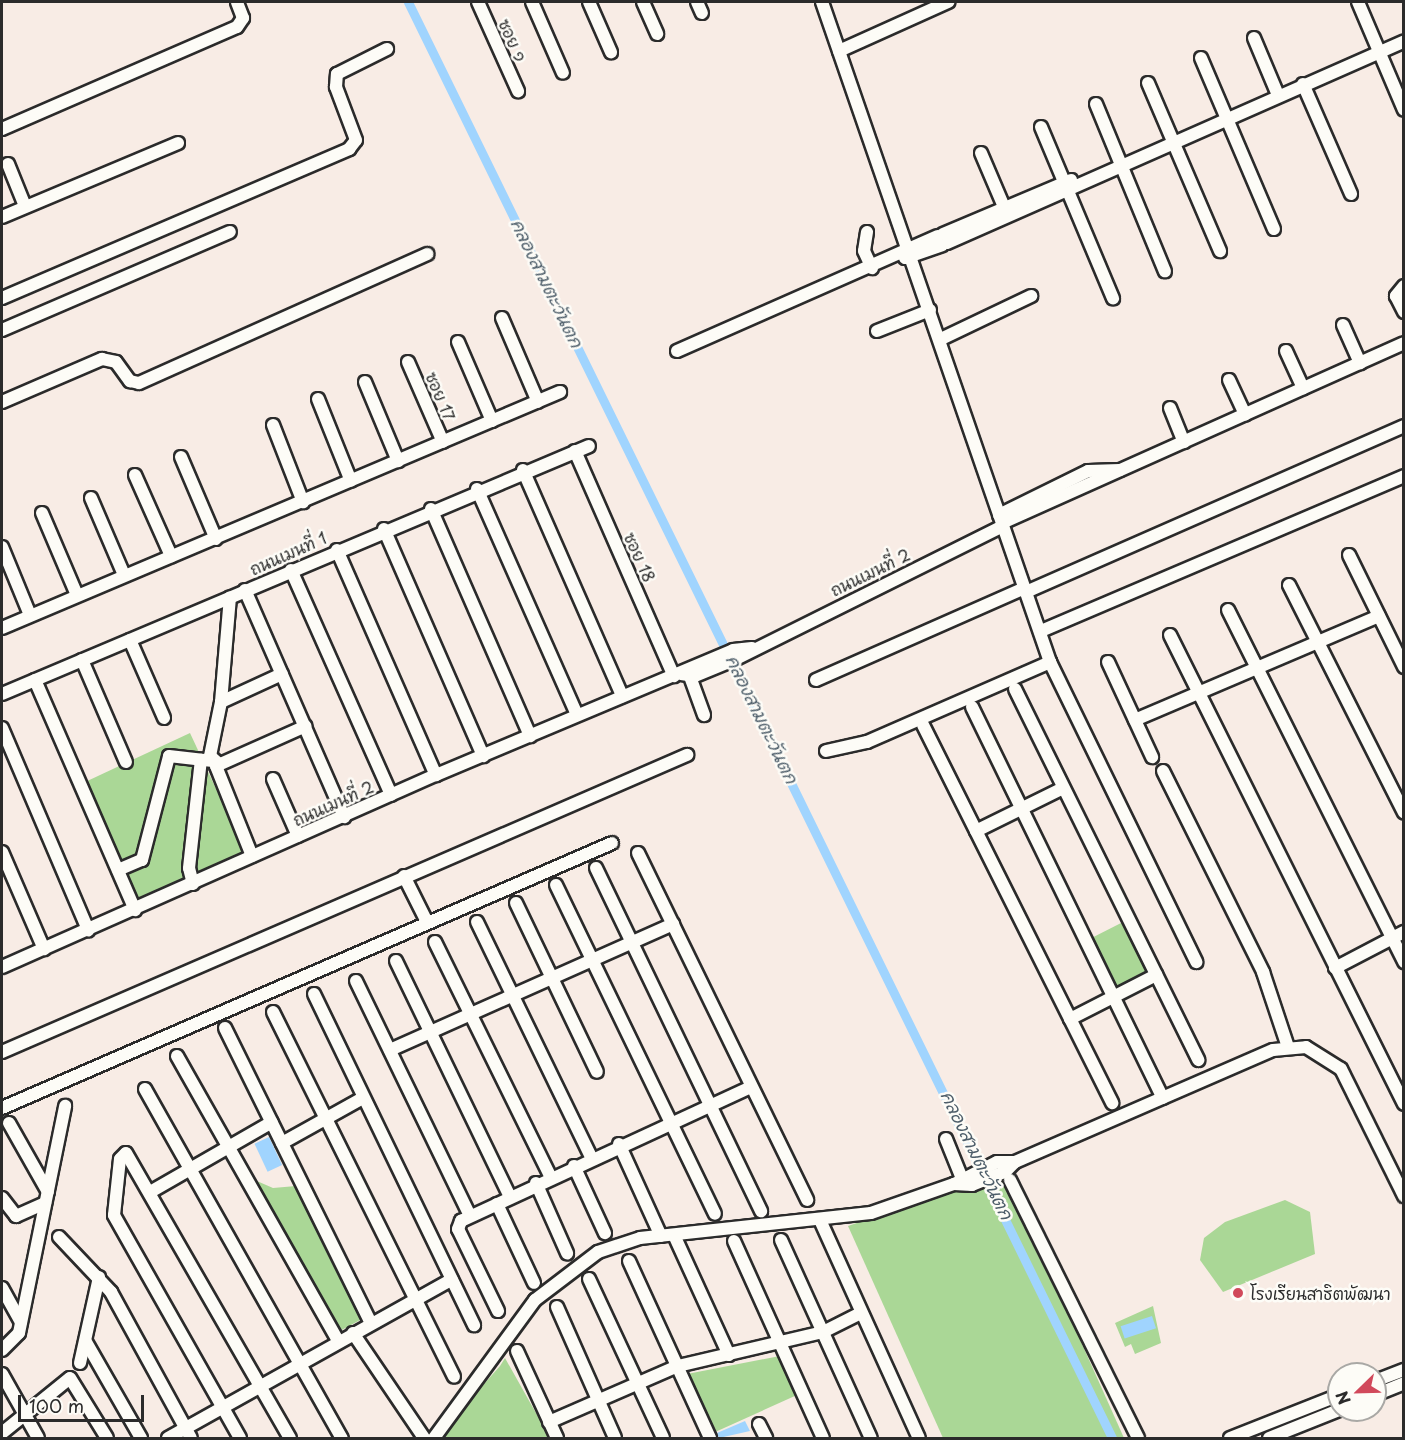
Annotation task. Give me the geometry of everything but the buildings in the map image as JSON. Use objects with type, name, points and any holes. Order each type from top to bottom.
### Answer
[{"type":"street","points":[[2,129],[227,32],[242,23],[237,2]]},
{"type":"street","name":"ซอย ๑","points":[[478,2],[518,91]]},
{"type":"street","points":[[532,2],[563,73]]},
{"type":"street","points":[[589,2],[611,52]]},
{"type":"street","points":[[643,2],[657,34]]},
{"type":"street","points":[[822,2],[1050,662],[1196,962]]},
{"type":"street","points":[[839,51],[948,2]]},
{"type":"street","points":[[1358,2],[1404,110]]},
{"type":"street","points":[[1254,38],[1278,94]]},
{"type":"street","points":[[677,351],[1404,42]]},
{"type":"street","points":[[2,298],[349,149],[356,140],[336,87],[337,74],[387,49]]},
{"type":"street","points":[[1201,58],[1274,229]]},
{"type":"street","points":[[1148,83],[1220,251]]},
{"type":"street","points":[[1303,84],[1351,194]]},
{"type":"street","points":[[1096,104],[1165,271]]},
{"type":"street","points":[[1041,127],[1113,298]]},
{"type":"street","points":[[2,217],[178,143]]},
{"type":"street","points":[[981,153],[1004,207]]},
{"type":"street","points":[[8,164],[25,206]]},
{"type":"street","points":[[942,239],[1004,207],[1066,186]]},
{"type":"street","points":[[2,330],[230,232]]},
{"type":"street","points":[[867,232],[864,251],[872,268]]},
{"type":"street","points":[[2,402],[102,359],[116,362],[130,381],[140,383],[427,254]]},
{"type":"street","points":[[1404,285],[1396,296],[1404,312]]},
{"type":"street","points":[[940,339],[1031,296]]},
{"type":"street","points":[[877,331],[930,310]]},
{"type":"street","points":[[502,318],[538,402]]},
{"type":"street","points":[[1343,325],[1360,363]]},
{"type":"street","points":[[458,342],[492,421]]},
{"type":"street","points":[[1170,408],[1184,442],[1404,343]]},
{"type":"street","points":[[1286,351],[1302,388]]},
{"type":"street","name":"ซอย 17","points":[[408,362],[442,442]]},
{"type":"street","points":[[1229,380],[1245,414]]},
{"type":"street","points":[[365,382],[398,461]]},
{"type":"street","points":[[2,628],[560,392]]},
{"type":"street","points":[[318,399],[351,481]]},
{"type":"street","points":[[273,425],[303,502]]},
{"type":"street","points":[[816,680],[1404,426]]},
{"type":"street","name":"ถนนเมนที่ 2","points":[[2,967],[436,775],[622,696],[752,648],[1002,521],[1088,471],[1122,470],[1184,442]]},
{"type":"street","name":"ถนนเมนที่ 1","points":[[2,694],[477,489],[589,446]]},
{"type":"street","name":"ซอย 18","points":[[575,451],[704,715]]},
{"type":"street","points":[[181,457],[216,539]]},
{"type":"street","points":[[523,470],[622,696]]},
{"type":"street","points":[[135,475],[171,556]]},
{"type":"street","points":[[1041,631],[1404,476]]},
{"type":"street","points":[[477,489],[577,716]]},
{"type":"street","points":[[91,498],[124,575]]},
{"type":"street","points":[[430,509],[530,736]]},
{"type":"street","points":[[42,513],[77,595]]},
{"type":"street","points":[[384,529],[483,756]]},
{"type":"street","points":[[2,548],[30,615]]},
{"type":"street","points":[[337,550],[436,775]]},
{"type":"street","points":[[1349,555],[1404,667]]},
{"type":"street","points":[[291,570],[391,795]]},
{"type":"street","points":[[1289,585],[1404,813]]},
{"type":"street","points":[[245,590],[344,817]]},
{"type":"street","points":[[194,884],[189,868],[221,702],[230,597]]},
{"type":"street","points":[[1228,610],[1404,962]]},
{"type":"street","points":[[1135,720],[1317,640],[1379,616]]},
{"type":"street","points":[[1170,635],[1404,1104]]},
{"type":"street","points":[[129,640],[164,718]]},
{"type":"street","points":[[82,660],[126,762]]},
{"type":"street","points":[[826,751],[867,742],[1050,662]]},
{"type":"street","points":[[1108,663],[1152,757]]},
{"type":"street","points":[[221,702],[282,674]]},
{"type":"street","points":[[35,680],[135,910]]},
{"type":"street","points":[[1015,688],[1198,1060]]},
{"type":"street","points":[[972,708],[1163,1098]]},
{"type":"street","points":[[923,725],[1112,1103]]},
{"type":"street","points":[[118,870],[142,860],[169,756],[211,761],[306,726]]},
{"type":"street","points":[[2,728],[88,930]]},
{"type":"street","points":[[2,1052],[687,755]]},
{"type":"street","points":[[211,761],[252,856]]},
{"type":"street","points":[[1163,771],[1263,972],[1288,1047]]},
{"type":"street","points":[[273,779],[298,836]]},
{"type":"street","points":[[976,831],[1064,788]]},
{"type":"street","points":[[2,1108],[612,843]]},
{"type":"street","points":[[2,852],[44,949]]},
{"type":"street","points":[[638,853],[807,1200]]},
{"type":"street","points":[[596,868],[761,1211]]},
{"type":"street","points":[[404,876],[427,922]]},
{"type":"street","points":[[556,885],[715,1214]]},
{"type":"street","points":[[516,903],[597,1072]]},
{"type":"street","points":[[477,922],[510,995],[591,1157]]},
{"type":"street","points":[[390,1050],[510,995],[594,962],[673,924]]},
{"type":"street","points":[[1335,968],[1404,932]]},
{"type":"street","points":[[435,942],[550,1176]]},
{"type":"street","points":[[396,961],[510,1197]]},
{"type":"street","points":[[1070,1019],[1156,975]]},
{"type":"street","points":[[356,981],[470,1216]]},
{"type":"street","points":[[314,993],[474,1325]]},
{"type":"street","points":[[273,1012],[413,1301],[454,1376]]},
{"type":"street","points":[[225,1028],[371,1323]]},
{"type":"street","points":[[434,1438],[512,1326],[549,1286],[598,1252],[673,1235],[819,1220],[900,1205],[963,1181],[1004,1171],[1015,1162],[1288,1047],[1317,1050],[1341,1069],[1404,1196]]},
{"type":"street","points":[[177,1056],[338,1341]]},
{"type":"street","points":[[498,1311],[458,1229],[470,1216],[619,1144],[672,1125],[752,1087]]},
{"type":"street","points":[[145,1089],[342,1438]]},
{"type":"street","points":[[282,1143],[363,1098]]},
{"type":"street","points":[[2,1350],[16,1339],[21,1322],[65,1106]]},
{"type":"street","points":[[152,1191],[272,1122]]},
{"type":"street","points":[[9,1123],[46,1198]]},
{"type":"street","points":[[946,1139],[963,1181]]},
{"type":"street","points":[[619,1144],[673,1235],[729,1355]]},
{"type":"street","points":[[240,1438],[114,1215],[124,1154],[152,1191],[290,1438]]},
{"type":"street","points":[[574,1166],[605,1233]]},
{"type":"street","points":[[1004,1171],[1138,1438]]},
{"type":"street","points":[[536,1183],[567,1253]]},
{"type":"street","points":[[2,1198],[16,1216],[46,1198]]},
{"type":"street","points":[[498,1204],[534,1283]]},
{"type":"street","points":[[819,1220],[919,1438]]},
{"type":"street","points":[[59,1238],[99,1277],[188,1434]]},
{"type":"street","points":[[782,1240],[871,1438]]},
{"type":"street","points":[[734,1241],[823,1438]]},
{"type":"street","points":[[629,1261],[710,1438]]},
{"type":"street","points":[[80,1363],[99,1277]]},
{"type":"street","points":[[168,1438],[188,1434],[222,1406],[452,1279]]},
{"type":"street","points":[[589,1279],[663,1438]]},
{"type":"street","points":[[2,1288],[21,1322]]},
{"type":"street","points":[[557,1307],[615,1438]]},
{"type":"street","points":[[549,1422],[678,1365],[781,1344],[823,1332],[861,1313]]},
{"type":"street","points":[[353,1333],[424,1438]]},
{"type":"street","points":[[86,1342],[141,1438]]},
{"type":"street","points":[[517,1351],[557,1438]]},
{"type":"street","points":[[1387,1376],[1404,1370]]},
{"type":"street","points":[[2,1374],[38,1438]]},
{"type":"street","points":[[2,1433],[26,1416],[70,1378],[107,1438]]},
{"type":"street","points":[[1387,1390],[1404,1383]]},
{"type":"street","points":[[1230,1438],[1327,1400]]},
{"type":"street","points":[[1269,1438],[1327,1415]]},
{"type":"street","points":[[759,1424],[766,1438]]},
{"type":"green space","points":[[190,733],[249,859],[139,910],[80,784]]},
{"type":"green space","points":[[1123,922],[1148,972],[1115,989],[1090,939]]},
{"type":"green space","points":[[1005,1172],[1124,1438],[943,1438],[848,1226]]},
{"type":"green space","points":[[252,1179],[273,1188],[296,1186],[362,1319],[338,1332]]},
{"type":"green space","points":[[1285,1200],[1310,1212],[1315,1254],[1223,1292],[1200,1260],[1204,1238],[1225,1222]]},
{"type":"green space","points":[[1153,1306],[1161,1343],[1135,1354],[1131,1344],[1125,1347],[1115,1323]]},
{"type":"green space","points":[[780,1356],[797,1395],[713,1433],[687,1374]]},
{"type":"green space","points":[[505,1358],[550,1438],[436,1438],[500,1366]]},
{"type":"water","points":[[269,1137],[282,1165],[268,1172],[254,1144]]},
{"type":"water","points":[[1152,1316],[1156,1328],[1125,1339],[1121,1326]]},
{"type":"water","points":[[745,1421],[750,1431],[719,1438],[717,1433]]},
{"type":"waterway","name":"คลองสามตะวันตก","points":[[408,2],[1112,1438]]},
{"type":"place","name":"โรงเรียนสาธิตพัฒนา","points":[[1238,1293]]}]
